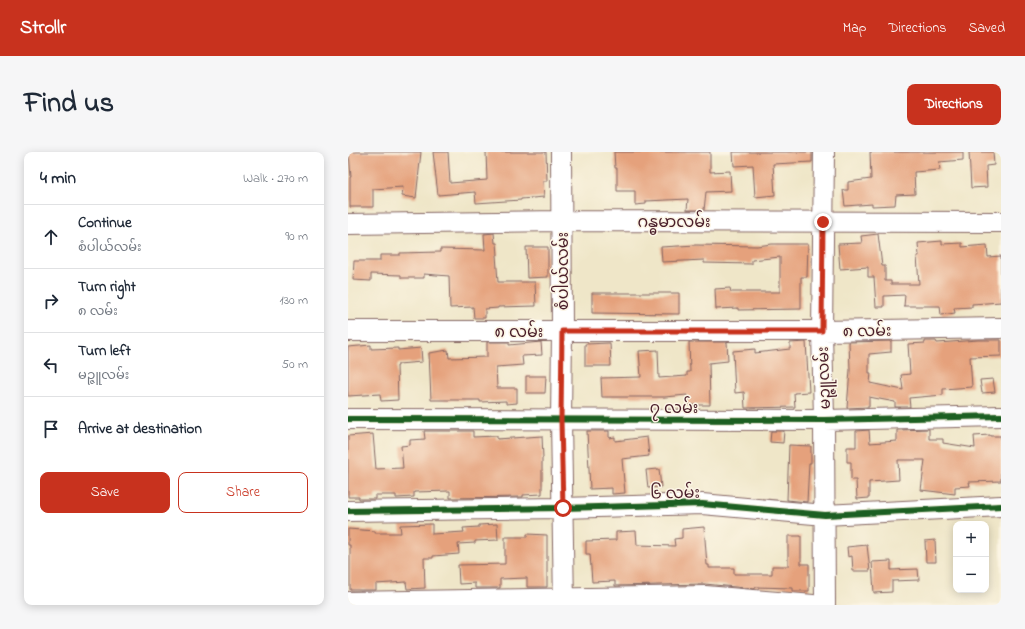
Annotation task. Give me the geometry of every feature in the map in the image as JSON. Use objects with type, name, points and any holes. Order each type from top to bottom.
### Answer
[{"type":"street","name":"စံပါယ်လမ်း","points":[[561,152],[561,420],[564,602]]},
{"type":"street","name":"မဉ္ဇူလမ်း","points":[[824,152],[822,331],[825,605]]},
{"type":"street","name":"ဂန္ဓမာလမ်း","points":[[348,224],[562,221],[1001,222]]},
{"type":"street","name":"၈ လမ်း","points":[[348,331],[822,331],[1001,328]]},
{"type":"street","name":"၇ လမ်း","points":[[348,419],[824,420],[1001,416]]},
{"type":"street","name":"၆ လမ်း","points":[[348,511],[563,508],[702,504],[825,515],[1001,506]]},
{"type":"street","points":[[348,602],[564,602],[705,596],[813,605]]},
{"type":"building","points":[[349,152],[421,152],[416,198],[402,196],[403,187],[373,189],[373,207],[350,207],[351,177]]},
{"type":"building","points":[[433,152],[448,152],[450,183],[487,180],[486,152],[546,152],[547,181],[543,181],[544,197],[476,203],[475,192],[438,195]]},
{"type":"building","points":[[614,152],[710,152],[710,172],[730,171],[731,191],[706,192],[704,210],[687,210],[688,199],[646,201],[646,204],[635,205],[635,191],[617,191],[617,168],[615,168]]},
{"type":"building","points":[[733,152],[812,152],[812,162],[773,164],[775,195],[755,197],[753,165],[734,166]]},
{"type":"building","points":[[870,152],[963,152],[963,160],[939,162],[940,170],[914,172],[915,194],[896,195],[895,205],[872,206],[872,204],[845,206],[843,190],[848,190],[848,182],[871,179]]},
{"type":"building","points":[[969,152],[993,152],[994,165],[986,166],[987,187],[971,188]]},
{"type":"building","points":[[494,233],[498,255],[496,255],[498,282],[535,282],[536,306],[498,307],[485,309],[485,318],[474,318],[473,307],[450,308],[449,276],[424,274],[424,278],[401,278],[401,275],[371,274],[371,281],[353,280],[354,261],[380,261],[380,255],[440,252],[440,249],[485,250],[484,234]]},
{"type":"building","points":[[878,234],[882,266],[885,266],[885,281],[891,281],[891,284],[919,284],[917,256],[919,256],[918,243],[942,241],[942,244],[962,243],[962,247],[987,245],[988,257],[1001,256],[1001,302],[972,304],[972,307],[954,308],[955,313],[941,315],[940,306],[904,306],[905,295],[884,296],[884,307],[876,307],[874,277],[868,277],[868,267],[840,269],[838,244],[862,243],[861,236]]},
{"type":"building","points":[[772,244],[808,244],[807,277],[801,277],[801,309],[716,309],[715,289],[730,288],[731,292],[780,292],[780,257],[752,260],[752,264],[704,263],[704,260],[662,262],[661,247],[696,245],[757,246]]},
{"type":"building","points":[[526,247],[548,247],[548,277],[527,278]]},
{"type":"building","points":[[592,293],[679,293],[679,314],[592,313]]},
{"type":"building","points":[[1001,340],[1001,356],[970,357],[972,387],[943,389],[943,395],[909,398],[910,407],[895,407],[895,402],[869,397],[869,407],[847,408],[850,370],[849,342],[891,341],[891,352],[869,354],[869,373],[871,373],[870,383],[903,390],[901,375],[910,374],[908,344],[925,343],[925,341],[936,341],[937,343]]},
{"type":"building","points":[[487,342],[509,342],[509,345],[541,342],[542,355],[522,356],[523,365],[496,367],[497,388],[517,388],[517,403],[506,404],[506,401],[480,402],[480,400],[431,400],[429,353],[448,350],[449,358],[487,357]]},
{"type":"building","points":[[689,342],[727,342],[728,361],[709,363],[710,405],[687,405],[687,395],[665,397],[602,397],[601,378],[641,377],[639,351],[658,350],[659,378],[687,376],[687,372],[690,372]]},
{"type":"building","points":[[806,342],[809,392],[794,393],[795,407],[745,408],[744,392],[735,393],[733,351],[755,349],[755,353],[790,349],[790,343]]},
{"type":"building","points":[[610,343],[611,366],[585,366],[585,344]]},
{"type":"building","points":[[371,345],[371,349],[398,348],[398,350],[421,348],[422,362],[398,364],[397,366],[398,400],[381,401],[380,394],[348,396],[348,347]]},
{"type":"building","points":[[526,376],[546,376],[545,393],[526,393]]},
{"type":"building","points":[[993,379],[995,392],[982,393],[980,380]]},
{"type":"building","points":[[929,429],[929,439],[943,439],[943,443],[975,448],[974,436],[1001,436],[1001,481],[969,482],[970,486],[955,487],[955,494],[921,490],[925,460],[898,460],[899,480],[869,482],[869,498],[857,499],[856,480],[851,480],[851,462],[847,462],[847,447],[856,447],[856,431],[869,430],[870,443],[897,441],[897,430]]},
{"type":"building","points":[[424,431],[473,431],[473,437],[497,436],[497,439],[542,436],[542,494],[523,495],[523,497],[450,498],[450,491],[414,492],[414,497],[396,498],[396,495],[375,495],[375,499],[359,499],[359,497],[348,497],[348,436],[373,434],[376,469],[403,468],[401,446],[410,445],[410,440],[425,439]]},
{"type":"building","points":[[587,431],[609,431],[609,438],[615,437],[615,441],[647,437],[649,456],[622,459],[625,493],[612,494],[612,488],[590,489]]},
{"type":"building","points":[[771,431],[784,431],[783,443],[770,442]]},
{"type":"building","points":[[789,445],[811,446],[811,463],[809,463],[807,502],[787,500]]},
{"type":"building","points":[[659,469],[661,487],[648,488],[646,470]]},
{"type":"building","points":[[432,524],[432,534],[464,532],[463,528],[497,524],[498,540],[475,541],[475,543],[458,544],[459,554],[424,558],[425,588],[407,589],[406,582],[376,584],[376,590],[350,590],[350,545],[348,545],[348,529],[375,531],[375,533],[401,533],[400,525]]},
{"type":"building","points":[[704,527],[707,565],[709,565],[709,568],[734,568],[734,574],[772,574],[772,566],[788,566],[788,536],[801,536],[801,564],[809,564],[809,591],[793,591],[793,588],[755,587],[755,589],[705,584],[615,586],[615,581],[592,582],[590,554],[586,554],[586,541],[616,540],[616,532],[636,531],[637,545],[675,546],[674,539],[682,538],[682,529]]},
{"type":"building","points":[[527,534],[547,535],[547,587],[527,587],[527,578],[500,579],[500,588],[475,588],[475,583],[459,584],[458,565],[505,564],[505,537],[527,537]]},
{"type":"building","points":[[935,540],[936,562],[926,562],[925,541]]},
{"type":"building","points":[[867,545],[870,571],[853,571],[852,556],[848,557],[847,547]]},
{"type":"building","points":[[891,561],[891,570],[918,569],[919,580],[892,581],[892,592],[874,593],[872,562]]},
{"type":"cycle path","points":[[348,419],[824,420],[1001,416]]},
{"type":"cycle path","points":[[348,511],[563,508],[702,504],[825,515],[1001,506]]},
{"type":"route","points":[[563,508],[561,420],[562,331],[822,331],[823,222]]}]
